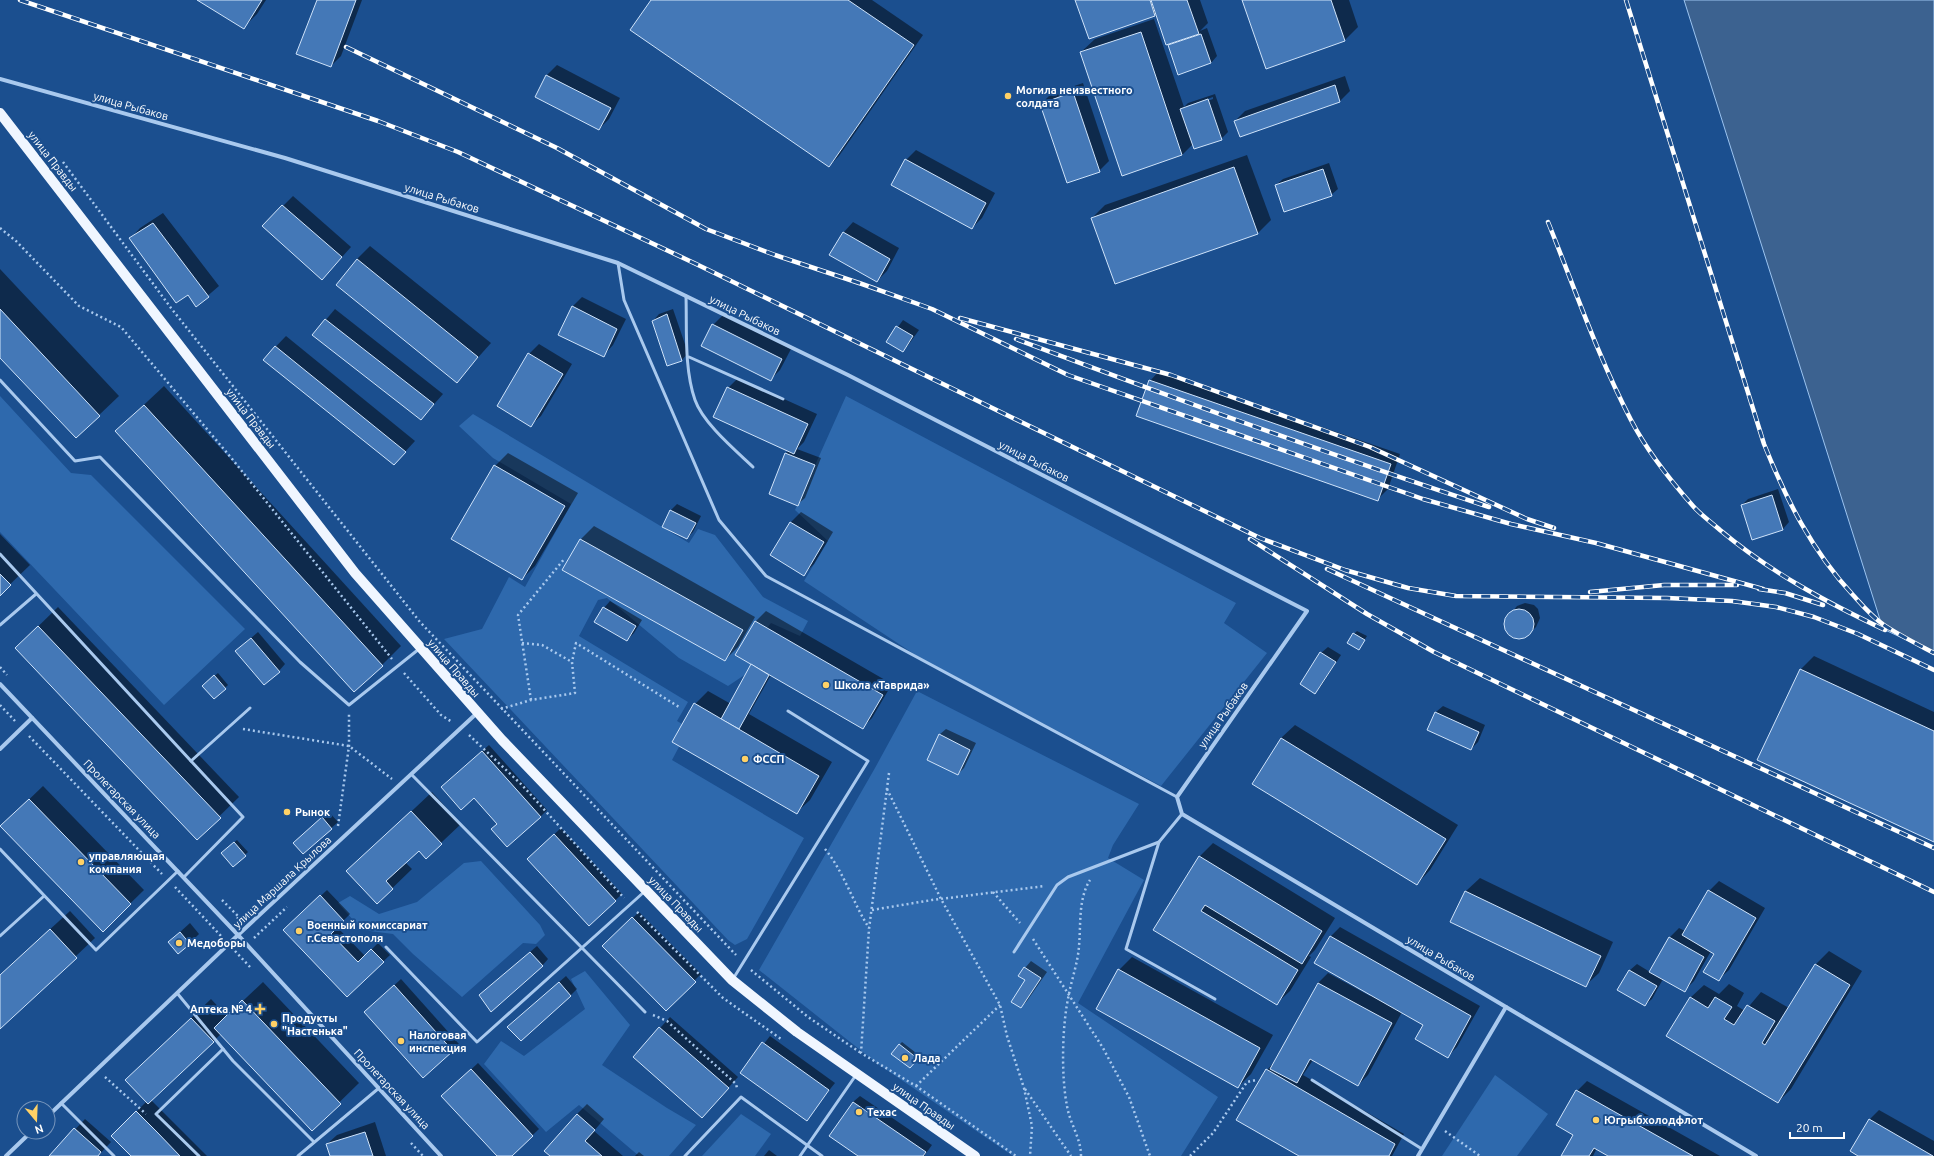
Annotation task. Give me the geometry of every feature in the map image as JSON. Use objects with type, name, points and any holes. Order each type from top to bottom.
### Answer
[{"type":"main road","name":"улица Правды","points":[[0,113],[355,573],[502,740],[732,980],[797,1032],[975,1156]]},
{"type":"street","name":"улица Рыбаков","points":[[0,79],[285,158],[618,263],[848,375],[1307,611],[1176,797]]},
{"type":"street","name":"Пролетарская улица","points":[[0,684],[238,935],[441,1156]]},
{"type":"street","name":"улица Маршала Крылова","points":[[56,1108],[228,944],[412,775],[477,713]]},
{"type":"street","points":[[0,748],[32,718]]},
{"type":"street","points":[[1176,797],[1182,814]]},
{"type":"street","name":"улица Рыбаков","points":[[1182,814],[1756,1156]]},
{"type":"street","points":[[1418,1156],[1506,1007]]},
{"type":"street","points":[[6,1156],[23,1140]]},
{"type":"lane","points":[[618,263],[624,300],[719,520],[766,576],[1176,797]]},
{"type":"lane","points":[[686,296],[689,371],[696,401],[714,430],[753,467]]},
{"type":"lane","points":[[688,358],[783,399]]},
{"type":"lane","points":[[0,380],[75,461],[100,457],[300,662],[349,705],[420,648]]},
{"type":"lane","points":[[0,554],[243,817],[184,878]]},
{"type":"lane","points":[[0,625],[36,594]]},
{"type":"lane","points":[[191,761],[250,708]]},
{"type":"lane","points":[[732,980],[868,761],[788,711]]},
{"type":"lane","points":[[412,775],[645,1012]]},
{"type":"lane","points":[[1182,814],[1159,842],[1126,949],[1215,999]]},
{"type":"lane","points":[[1014,952],[1026,931],[1057,885],[1068,877],[1159,842]]},
{"type":"lane","points":[[0,849],[96,950],[178,872]]},
{"type":"lane","points":[[386,947],[477,1042],[646,890]]},
{"type":"lane","points":[[0,936],[44,896]]},
{"type":"lane","points":[[177,993],[233,1061],[314,1142]]},
{"type":"lane","points":[[198,1156],[156,1114],[223,1049]]},
{"type":"lane","points":[[800,1156],[857,1074]]},
{"type":"lane","points":[[1312,1080],[1422,1149]]},
{"type":"lane","points":[[298,1156],[379,1088]]},
{"type":"lane","points":[[685,1156],[741,1097],[822,1156]]},
{"type":"lane","points":[[61,1103],[114,1156]]},
{"type":"path","points":[[63,162],[171,308],[415,616],[743,963],[757,977],[808,1017],[861,1053],[916,1086],[1016,1156]]},
{"type":"path","points":[[531,700],[518,616],[565,558]]},
{"type":"path","points":[[522,643],[542,645],[572,662]]},
{"type":"path","points":[[502,709],[531,700],[575,693],[572,662],[576,643],[679,707]]},
{"type":"path","points":[[0,705],[252,969]]},
{"type":"path","points":[[336,845],[349,746],[349,705]]},
{"type":"path","points":[[229,727],[349,746],[400,786]]},
{"type":"path","points":[[861,1053],[869,929],[889,773]]},
{"type":"path","points":[[887,789],[942,899],[1000,1005],[1007,1036],[1024,1088],[1032,1126],[1030,1156]]},
{"type":"path","points":[[818,842],[834,860],[857,909],[869,929]]},
{"type":"path","points":[[1081,1156],[1081,1145],[1067,1107],[1063,1058],[1068,996],[1079,946],[1080,921],[1086,887],[1097,866]]},
{"type":"path","points":[[872,910],[993,892],[1057,885]]},
{"type":"path","points":[[993,892],[1037,944],[1068,996],[1103,1048],[1129,1097],[1150,1156]]},
{"type":"path","points":[[916,1086],[1000,1005]]},
{"type":"path","points":[[645,1012],[668,1021],[736,1084],[741,1097]]},
{"type":"path","points":[[104,1076],[150,1117],[156,1114]]},
{"type":"path","points":[[1190,1156],[1213,1133],[1247,1082],[1256,1080]]},
{"type":"path","points":[[1024,1088],[1071,1156]]},
{"type":"path","points":[[1437,1124],[1480,1156]]},
{"type":"path","points":[[409,1140],[424,1156]]},
{"type":"shaded area","points":[[1684,0],[1934,0],[1934,653],[1883,629]]},
{"type":"shaded area","points":[[0,396],[71,473],[91,475],[245,629],[164,705],[0,532]]},
{"type":"shaded area","points":[[846,396],[1236,603],[1224,623],[1267,653],[1161,786],[920,658],[804,581],[828,541],[795,510]]},
{"type":"shaded area","points":[[473,414],[689,543],[698,529],[715,535],[763,597],[808,621],[800,636],[771,623],[762,634],[750,660],[752,670],[728,686],[679,658],[607,598],[598,600],[579,636],[688,702],[677,721],[689,728],[672,760],[804,838],[747,939],[735,945],[728,940],[444,639],[482,629],[509,577],[525,587],[571,504],[493,458],[459,426]]},
{"type":"shaded area","points":[[917,691],[1139,804],[1113,845],[1108,858],[1144,880],[1078,1003],[1218,1097],[1181,1156],[1013,1156],[878,1064],[759,970],[875,768]]},
{"type":"shaded area","points":[[481,861],[540,925],[545,935],[536,944],[523,943],[462,997],[413,954],[393,934],[362,930],[338,903],[350,896],[379,914],[417,902],[464,863]]},
{"type":"shaded area","points":[[585,971],[630,1025],[602,1065],[667,1108],[696,1125],[669,1156],[639,1156],[579,1105],[546,1132],[484,1064],[501,1041],[524,1056],[585,1009],[571,979]]},
{"type":"shaded area","points":[[1495,1075],[1548,1114],[1517,1156],[1442,1156]]},
{"type":"shaded area","points":[[741,1114],[771,1134],[755,1156],[702,1156]]},
{"type":"building","points":[[197,0],[262,0],[244,29]]},
{"type":"building","points":[[317,0],[356,0],[331,67],[296,54]]},
{"type":"building","points":[[651,0],[848,0],[914,45],[829,167],[630,30]]},
{"type":"building","points":[[1075,0],[1150,0],[1155,16],[1089,39]]},
{"type":"building","points":[[1151,0],[1187,0],[1199,34],[1166,45]]},
{"type":"building","points":[[1242,0],[1331,0],[1345,41],[1266,69]]},
{"type":"building","points":[[1141,32],[1182,155],[1122,176],[1080,52]]},
{"type":"building","points":[[1201,34],[1211,63],[1178,75],[1168,45]]},
{"type":"building","points":[[546,75],[611,108],[599,130],[535,97]]},
{"type":"building","points":[[1335,85],[1340,102],[1240,137],[1234,121]]},
{"type":"building","points":[[1073,92],[1100,172],[1067,183],[1040,104]]},
{"type":"building","points":[[1208,99],[1222,140],[1194,149],[1180,109]]},
{"type":"building","points":[[905,159],[986,203],[972,229],[891,185]]},
{"type":"building","points":[[1234,167],[1258,234],[1115,284],[1091,218]]},
{"type":"building","points":[[1323,169],[1332,196],[1284,212],[1275,185]]},
{"type":"building","points":[[282,205],[342,257],[322,280],[262,226]]},
{"type":"building","points":[[153,223],[209,297],[196,307],[188,295],[176,303],[129,238]]},
{"type":"building","points":[[843,232],[890,259],[877,282],[829,255]]},
{"type":"building","points":[[357,259],[478,357],[457,383],[336,285]]},
{"type":"building","points":[[572,306],[617,329],[604,357],[558,335]]},
{"type":"building","points":[[0,309],[100,416],[76,438],[0,358]]},
{"type":"building","points":[[667,314],[682,361],[667,366],[652,321]]},
{"type":"building","points":[[325,319],[434,404],[421,420],[312,335]]},
{"type":"building","points":[[712,324],[782,359],[771,381],[701,346]]},
{"type":"building","points":[[896,326],[913,336],[903,352],[886,342]]},
{"type":"building","points":[[275,346],[406,452],[394,465],[263,360]]},
{"type":"building","points":[[528,353],[563,374],[531,427],[497,406]]},
{"type":"building","points":[[1149,380],[1391,464],[1378,501],[1136,416]]},
{"type":"building","points":[[727,387],[808,424],[794,454],[713,417]]},
{"type":"building","points":[[144,405],[383,666],[354,692],[115,431]]},
{"type":"building","points":[[785,453],[815,465],[798,506],[769,494]]},
{"type":"building","points":[[494,465],[565,506],[522,580],[451,539]]},
{"type":"building","points":[[1772,495],[1783,530],[1752,540],[1741,505]]},
{"type":"building","points":[[670,510],[696,523],[687,539],[662,527]]},
{"type":"building","points":[[790,522],[824,542],[804,576],[770,555]]},
{"type":"building","points":[[580,539],[743,630],[725,661],[562,570]]},
{"type":"building","points":[[0,574],[11,585],[0,596]]},
{"type":"building","points":[[603,607],[636,626],[627,641],[594,622]]},
{"type":"building","points":[[1519,609],[1530,613],[1534,624],[1530,635],[1519,639],[1508,635],[1504,624],[1508,613]]},
{"type":"building","name":"Школа «Таврида»","points":[[755,621],[883,695],[863,729],[735,655]]},
{"type":"building","points":[[38,626],[221,818],[197,840],[15,648]]},
{"type":"building","points":[[1353,633],[1365,640],[1359,650],[1347,643]]},
{"type":"building","points":[[251,638],[280,672],[264,685],[235,651]]},
{"type":"building","points":[[1320,652],[1336,662],[1315,694],[1300,684]]},
{"type":"building","points":[[751,664],[769,675],[739,729],[721,719]]},
{"type":"building","points":[[1800,669],[1934,731],[1934,842],[1757,760]]},
{"type":"building","points":[[214,675],[226,689],[214,699],[202,686]]},
{"type":"building","name":"ФССП","points":[[694,703],[819,776],[797,814],[672,742]]},
{"type":"building","points":[[1435,712],[1479,732],[1471,750],[1427,730]]},
{"type":"building","points":[[939,734],[970,750],[958,775],[927,760]]},
{"type":"building","points":[[1281,738],[1446,839],[1417,885],[1252,784]]},
{"type":"building","points":[[482,751],[541,817],[507,847],[491,829],[497,824],[474,798],[461,810],[441,787]]},
{"type":"building","points":[[29,799],[131,904],[103,932],[0,826]]},
{"type":"building","points":[[411,811],[442,844],[426,859],[419,851],[386,881],[393,889],[377,904],[346,871]]},
{"type":"building","points":[[322,817],[332,829],[303,854],[293,843]]},
{"type":"building","points":[[554,834],[616,901],[589,926],[527,859]]},
{"type":"building","points":[[234,842],[246,856],[233,867],[221,853]]},
{"type":"building","points":[[1199,856],[1322,931],[1302,964],[1205,905],[1201,911],[1298,970],[1277,1005],[1153,930]]},
{"type":"building","points":[[1708,890],[1756,918],[1719,981],[1703,972],[1714,954],[1682,935]]},
{"type":"building","points":[[1465,891],[1601,956],[1586,987],[1450,922]]},
{"type":"building","points":[[320,895],[344,921],[331,934],[358,962],[371,949],[384,962],[347,997],[283,930]]},
{"type":"building","points":[[632,917],[696,982],[666,1011],[602,946]]},
{"type":"building","points":[[50,929],[77,958],[0,1029],[0,975]]},
{"type":"building","name":"Медоборы","points":[[180,932],[190,944],[178,954],[168,942]]},
{"type":"building","points":[[1330,936],[1471,1016],[1448,1058],[1415,1039],[1423,1025],[1314,963]]},
{"type":"building","points":[[1669,937],[1704,957],[1685,992],[1649,972]]},
{"type":"building","points":[[530,952],[543,966],[491,1012],[479,995]]},
{"type":"building","points":[[1815,964],[1850,985],[1778,1103],[1666,1036],[1690,997],[1708,1008],[1715,997],[1732,1007],[1724,1019],[1734,1025],[1747,1005],[1775,1021],[1762,1043],[1765,1045]]},
{"type":"building","points":[[1024,967],[1041,978],[1021,1008],[1011,1002],[1025,980],[1018,976]]},
{"type":"building","points":[[1118,969],[1260,1048],[1238,1088],[1096,1009]]},
{"type":"building","points":[[1629,970],[1657,986],[1645,1006],[1617,990]]},
{"type":"building","points":[[559,982],[571,996],[521,1041],[507,1027]]},
{"type":"building","points":[[1318,983],[1392,1023],[1358,1086],[1310,1059],[1297,1083],[1270,1069]]},
{"type":"building","points":[[394,985],[453,1051],[423,1078],[364,1012]]},
{"type":"building","points":[[242,1000],[341,1104],[312,1131],[214,1028]]},
{"type":"building","points":[[191,1018],[214,1042],[148,1104],[125,1080]]},
{"type":"building","points":[[659,1027],[729,1088],[702,1118],[633,1057]]},
{"type":"building","points":[[762,1042],[829,1090],[807,1121],[740,1073]]},
{"type":"building","points":[[899,1044],[918,1059],[910,1068],[891,1054]]},
{"type":"building","points":[[471,1069],[533,1136],[512,1156],[497,1156],[441,1096]]},
{"type":"building","points":[[1266,1069],[1395,1144],[1389,1156],[1299,1156],[1236,1120]]},
{"type":"building","points":[[1576,1090],[1693,1156],[1608,1156],[1594,1148],[1589,1156],[1561,1156],[1573,1135],[1556,1125]]},
{"type":"building","points":[[853,1102],[926,1152],[923,1156],[858,1156],[829,1136]]},
{"type":"building","points":[[136,1111],[180,1156],[131,1156],[111,1136]]},
{"type":"building","points":[[577,1114],[595,1130],[585,1141],[602,1156],[550,1156],[544,1151]]},
{"type":"building","points":[[1869,1119],[1933,1156],[1858,1156],[1850,1151]]},
{"type":"building","points":[[74,1128],[101,1152],[98,1156],[49,1156]]},
{"type":"building","points":[[365,1132],[373,1156],[330,1156],[326,1144]]},
{"type":"railway","points":[[20,0],[378,121],[458,152],[694,263],[1260,538],[1345,570],[1408,588],[1456,596],[1667,598],[1732,601],[1776,607],[1814,617],[1858,634],[1934,670]]},
{"type":"railway","points":[[1626,0],[1764,444],[1781,485],[1801,524],[1825,561],[1860,603],[1871,615],[1884,625],[1934,653]]},
{"type":"railway","points":[[346,47],[557,148],[706,229],[775,255],[932,309],[1068,375],[1423,499],[1511,524],[1596,543],[1763,589]]},
{"type":"railway","points":[[1548,222],[1597,347],[1619,396],[1644,443],[1676,486],[1703,515],[1739,545],[1779,573],[1820,597],[1885,630]]},
{"type":"railway","points":[[960,318],[1171,375],[1370,447],[1527,519],[1554,528]]},
{"type":"railway","points":[[1016,339],[1252,426],[1489,507]]},
{"type":"railway","points":[[1250,539],[1367,614],[1434,652],[1934,892]]},
{"type":"railway","points":[[1327,569],[1934,848]]},
{"type":"railway","points":[[1590,592],[1664,585],[1737,585]]},
{"type":"railway","points":[[1759,589],[1785,593],[1823,605]]},
{"type":"place","name":"Могила неизвестного солдата","points":[[1008,96]]},
{"type":"place","name":"Школа «Таврида»","points":[[826,685]]},
{"type":"place","name":"ФССП","points":[[745,759]]},
{"type":"place","name":"Рынок","points":[[287,812]]},
{"type":"place","name":"управляющая компания","points":[[81,862]]},
{"type":"place","name":"Военный комиссариат г.Севастополя","points":[[299,931]]},
{"type":"place","name":"Медоборы","points":[[179,943]]},
{"type":"place","name":"Аптека № 4","points":[[260,1009]]},
{"type":"place","name":"Продукты \"Настенька\"","points":[[274,1024]]},
{"type":"place","name":"Налоговая инспекция","points":[[401,1041]]},
{"type":"place","name":"Лада","points":[[905,1058]]},
{"type":"place","name":"Техас","points":[[859,1112]]},
{"type":"place","name":"Югрыбхолодфлот","points":[[1596,1120]]}]
